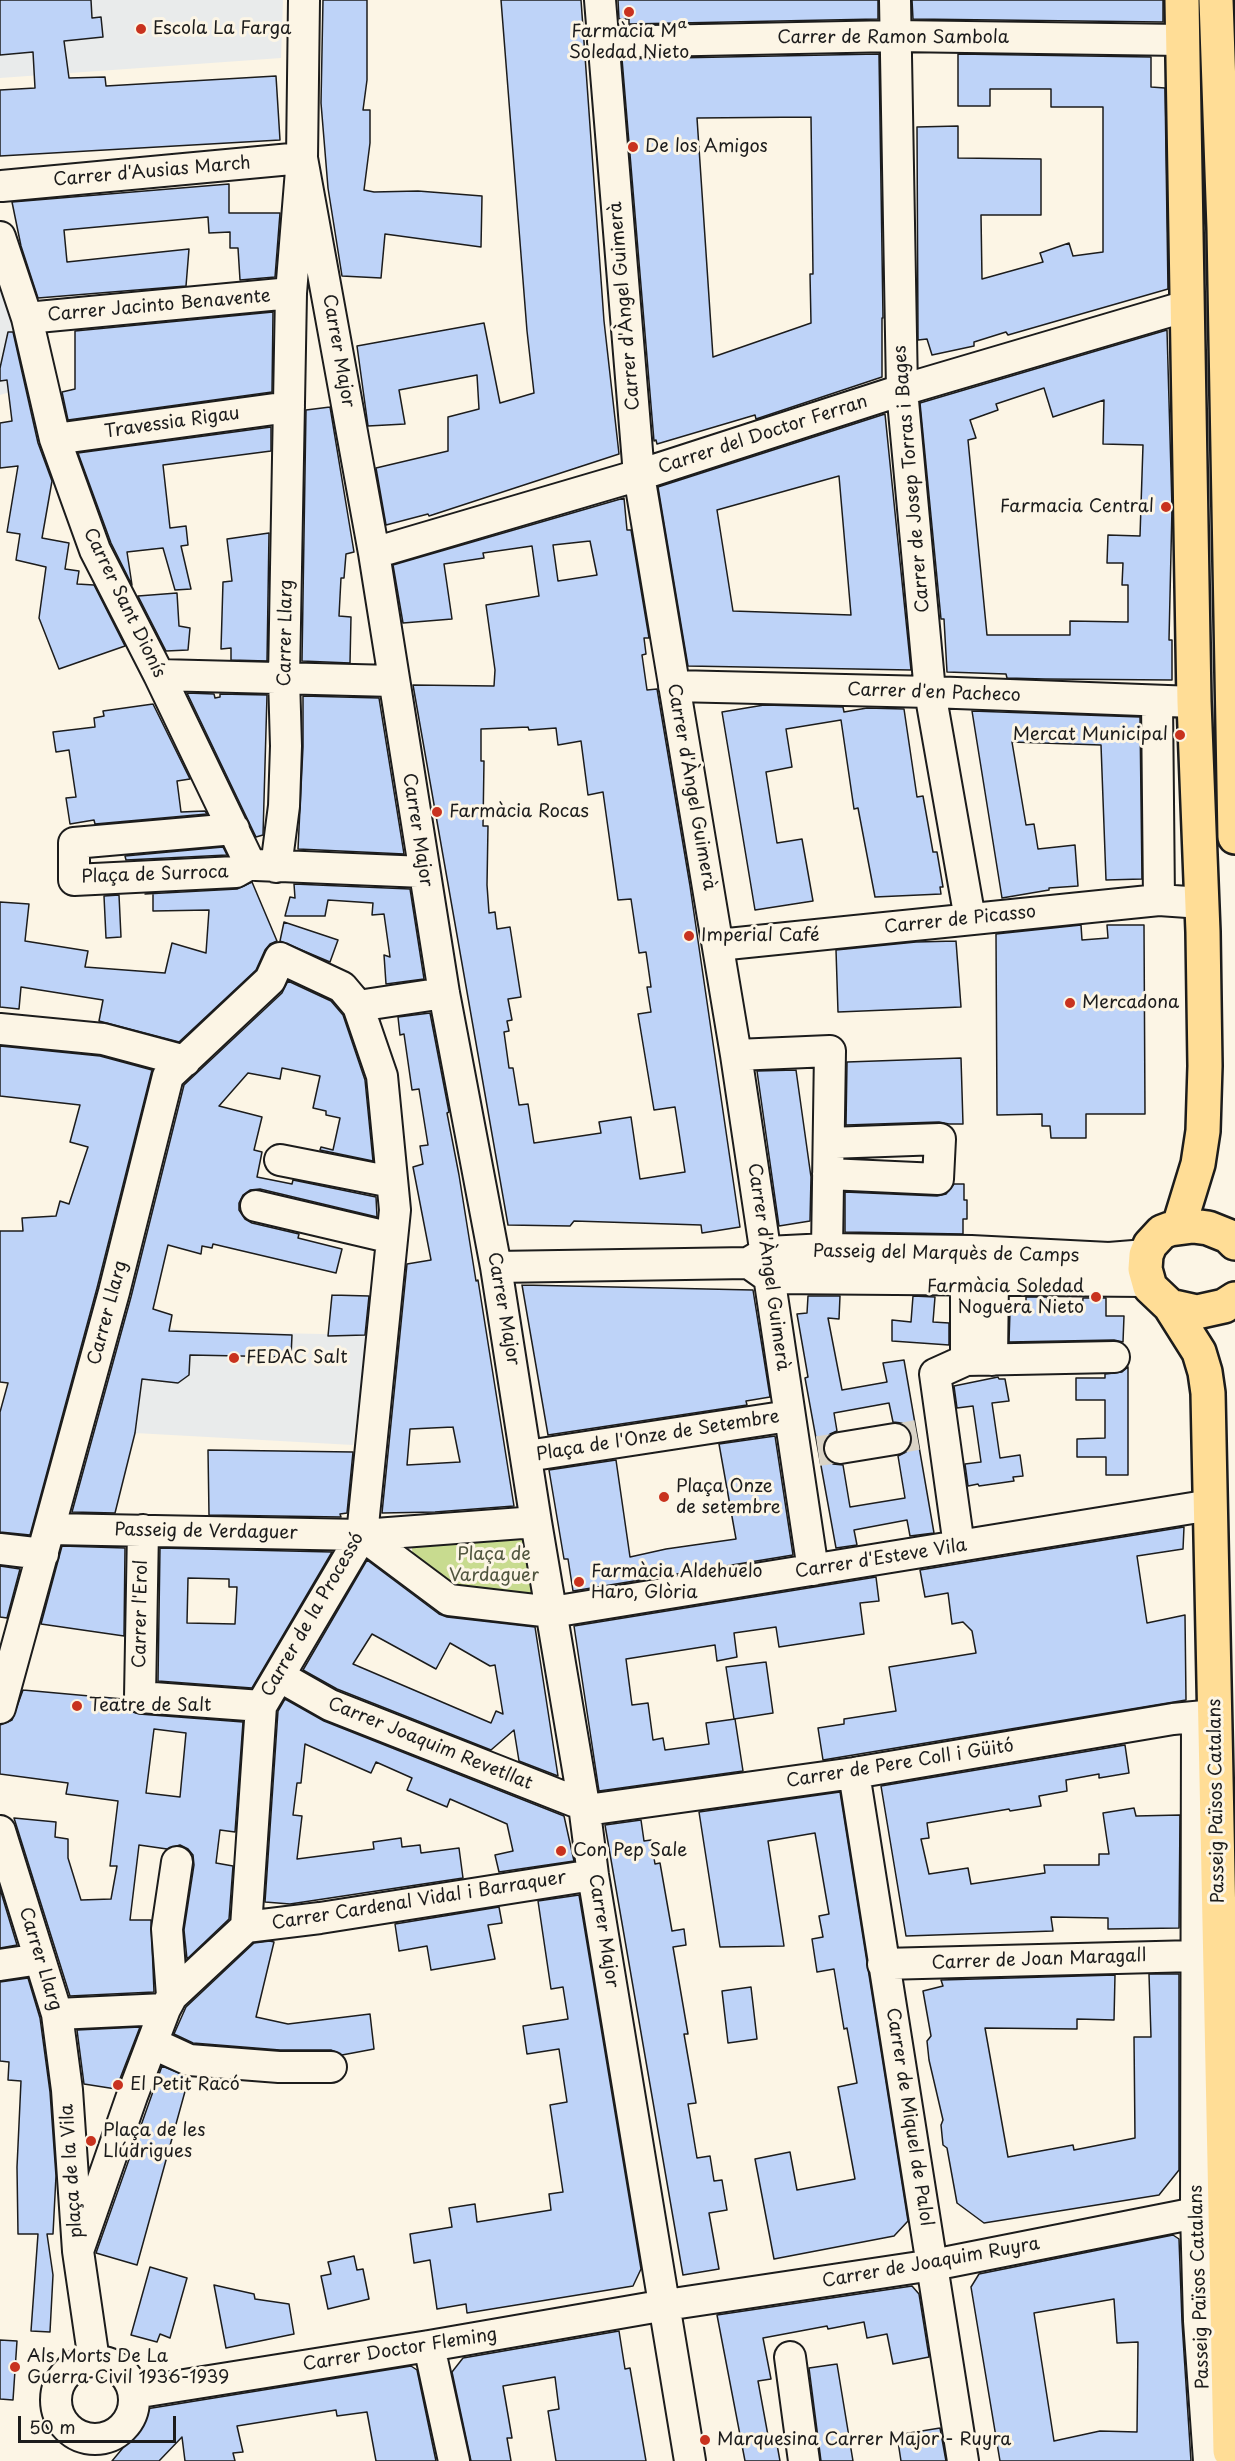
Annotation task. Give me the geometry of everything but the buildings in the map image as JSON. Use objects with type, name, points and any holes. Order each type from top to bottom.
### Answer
[{"type":"main road","points":[[1179,1226],[1198,1164],[1204,1121],[1205,1026],[1194,702],[1182,0]]},
{"type":"main road","points":[[1216,0],[1230,277],[1235,819]]},
{"type":"main road","points":[[1146,1268],[1150,1245],[1162,1232],[1179,1226],[1193,1226],[1219,1232],[1235,1242]]},
{"type":"main road","name":"Passeig Països Catalans","points":[[1146,1268],[1153,1291],[1170,1306],[1191,1339],[1205,1372],[1208,1393],[1211,1505],[1206,1716],[1223,2455]]},
{"type":"main road","points":[[1170,1306],[1197,1312],[1224,1306],[1235,1300]]},
{"type":"street","name":"Carrer Major","points":[[289,403],[291,293],[302,159],[304,0]]},
{"type":"street","name":"Carrer d'Àngel Guimerà","points":[[600,0],[639,475],[736,1055],[762,1264],[789,1416],[818,1451],[813,1570]]},
{"type":"street","name":"Carrer de Josep Torras i Bages","points":[[895,0],[902,390],[930,692],[970,919]]},
{"type":"street","name":"Carrer de Ramon Sambola","points":[[603,42],[895,36],[1182,40]]},
{"type":"street","name":"Carrer Major","points":[[302,159],[374,553],[444,993],[496,1267],[690,2461]]},
{"type":"street","name":"Carrer d'Ausias March","points":[[1,190],[302,159]]},
{"type":"street","name":"Carrer Sant Dionís","points":[[0,237],[27,318],[55,439],[95,550],[234,829],[263,865]]},
{"type":"street","name":"Carrer del Doctor Ferran","points":[[374,553],[639,475],[902,390],[1230,277]]},
{"type":"street","name":"Carrer Jacinto Benavente","points":[[27,318],[291,293]]},
{"type":"street","name":"Travessia Rigau","points":[[55,439],[289,403]]},
{"type":"street","name":"Carrer Llarg","points":[[263,865],[284,806],[289,403]]},
{"type":"street","points":[[159,675],[393,681]]},
{"type":"street","name":"Carrer d'en Pacheco","points":[[674,686],[930,692],[1194,702]]},
{"type":"street","points":[[1157,702],[1159,900]]},
{"type":"street","name":"Plaça de Surroca","points":[[234,829],[74,843],[74,880],[236,872],[263,865]]},
{"type":"street","points":[[263,865],[424,872]]},
{"type":"street","name":"Carrer de Picasso","points":[[718,945],[1159,900],[1202,903]]},
{"type":"street","name":"Carrer Llarg","points":[[0,1708],[5,1664],[47,1541],[135,1212],[168,1076],[270,980],[280,958],[342,987],[358,1006]]},
{"type":"street","points":[[358,1006],[444,993]]},
{"type":"street","name":"Carrer de la Processó","points":[[246,1927],[261,1706],[362,1535],[395,1210],[382,1076],[358,1006]]},
{"type":"street","points":[[0,1029],[103,1039],[185,1061]]},
{"type":"street","points":[[736,1055],[830,1051],[827,1249]]},
{"type":"street","points":[[828,1174],[938,1179],[940,1139],[829,1143]]},
{"type":"street","points":[[280,1160],[392,1182]]},
{"type":"street","points":[[256,1206],[392,1238]]},
{"type":"street","name":"Passeig del Marquès de Camps","points":[[762,1264],[827,1249],[976,1270]]},
{"type":"street","name":"Passeig del Marquès de Camps","points":[[496,1267],[762,1264],[976,1270],[1109,1258],[1146,1268]]},
{"type":"street","points":[[976,1270],[979,1360]]},
{"type":"street","points":[[959,1546],[918,1435],[935,1374],[979,1360],[1114,1358]]},
{"type":"street","name":"Plaça de l'Onze de Setembre","points":[[527,1456],[789,1416]]},
{"type":"street","points":[[818,1451],[918,1435]]},
{"type":"street","name":"Carrer d'Esteve Vila","points":[[362,1535],[449,1600],[552,1612],[1211,1505]]},
{"type":"street","name":"Passeig de Verdaguer","points":[[0,1549],[143,1530],[362,1535],[536,1522]]},
{"type":"street","name":"Carrer l'Erol","points":[[143,1530],[140,1697],[261,1706]]},
{"type":"street","name":"Carrer Joaquim Revetllat","points":[[279,1676],[330,1705],[584,1805]]},
{"type":"street","name":"Carrer de Pere Coll i Güitó","points":[[584,1805],[594,1809],[854,1773],[1173,1719],[1206,1716]]},
{"type":"street","name":"Passeig Països Catalans","points":[[1206,1716],[1195,1956],[1196,2213],[1199,2321],[1223,2455]]},
{"type":"street","name":"Carrer de Miquel de Palol","points":[[854,1773],[963,2461]]},
{"type":"street","name":"Carrer Llarg","points":[[0,1832],[7,1870],[40,1959],[57,2014],[67,2090]]},
{"type":"street","points":[[169,2002],[167,1929],[177,1862]]},
{"type":"street","name":"Carrer Cardenal Vidal i Barraquer","points":[[246,1927],[320,1918],[593,1875]]},
{"type":"street","points":[[246,1927],[169,2002],[152,2043],[189,2060],[279,2067],[332,2067]]},
{"type":"street","name":"Carrer de Joan Maragall","points":[[883,1964],[1195,1956]]},
{"type":"street","points":[[0,1965],[40,1959]]},
{"type":"street","points":[[57,2014],[169,2002]]},
{"type":"street","name":"plaça de la Vila","points":[[78,2251],[152,2043]]},
{"type":"street","name":"plaça de la Vila","points":[[67,2090],[78,2251],[94,2361]]},
{"type":"street","name":"Carrer de Joaquim Ruyra","points":[[666,2305],[933,2265],[1196,2213]]},
{"type":"street","name":"Carrer Doctor Fleming","points":[[134,2393],[666,2305]]},
{"type":"street","points":[[429,2346],[454,2461]]},
{"type":"street","points":[[790,2357],[804,2461]]},
{"type":"street","points":[[94,2361],[115,2367],[124,2373],[134,2393],[134,2406],[130,2418],[122,2429],[98,2440],[85,2450],[62,2420],[56,2403],[57,2390],[71,2369],[82,2363],[94,2361]]},
{"type":"shaded area","name":"Escola La Farga","points":[[0,0],[283,0],[281,58],[0,78]]},
{"type":"shaded area","points":[[0,262],[33,385],[0,395]]},
{"type":"shaded area","name":"FEDAC Salt","points":[[116,1313],[182,1331],[368,1335],[353,1445],[135,1433],[138,1406],[92,1401]]},
{"type":"green space","name":"Plaça de Vardaguer","points":[[517,1533],[522,1539],[534,1601],[453,1591],[413,1566],[412,1547],[421,1539]]},
{"type":"tunnel","points":[[895,1439],[917,1435]]},
{"type":"tunnel","points":[[818,1451],[840,1448]]},
{"type":"place","name":"Farmàcia Mª Soledad Nieto","points":[[629,12]]},
{"type":"place","name":"Escola La Farga","points":[[141,29]]},
{"type":"place","name":"De los Amigos","points":[[633,147]]},
{"type":"place","name":"Farmacia Central","points":[[1166,507]]},
{"type":"place","name":"Mercat Municipal","points":[[1180,735]]},
{"type":"place","name":"Farmàcia Rocas","points":[[437,812]]},
{"type":"place","name":"Imperial Café","points":[[689,936]]},
{"type":"place","name":"Mercadona","points":[[1070,1003]]},
{"type":"place","name":"Farmàcia Soledad Noguera Nieto","points":[[1096,1297]]},
{"type":"place","name":"FEDAC Salt","points":[[234,1358]]},
{"type":"place","name":"Plaça Onze de setembre","points":[[664,1497]]},
{"type":"place","name":"Farmàcia Aldehuelo Haro, Glòria","points":[[579,1582]]},
{"type":"place","name":"Teatre de Salt","points":[[77,1706]]},
{"type":"place","name":"Con Pep Sale","points":[[561,1851]]},
{"type":"place","name":"El Petit Racó","points":[[118,2085]]},
{"type":"place","name":"Plaça de les Llúdrigues","points":[[91,2141]]},
{"type":"place","name":"Als Morts De La Guerra Civil 1936-1939","points":[[15,2367]]},
{"type":"place","name":"Marquesina Carrer Major - Ruyra","points":[[705,2440]]}]
